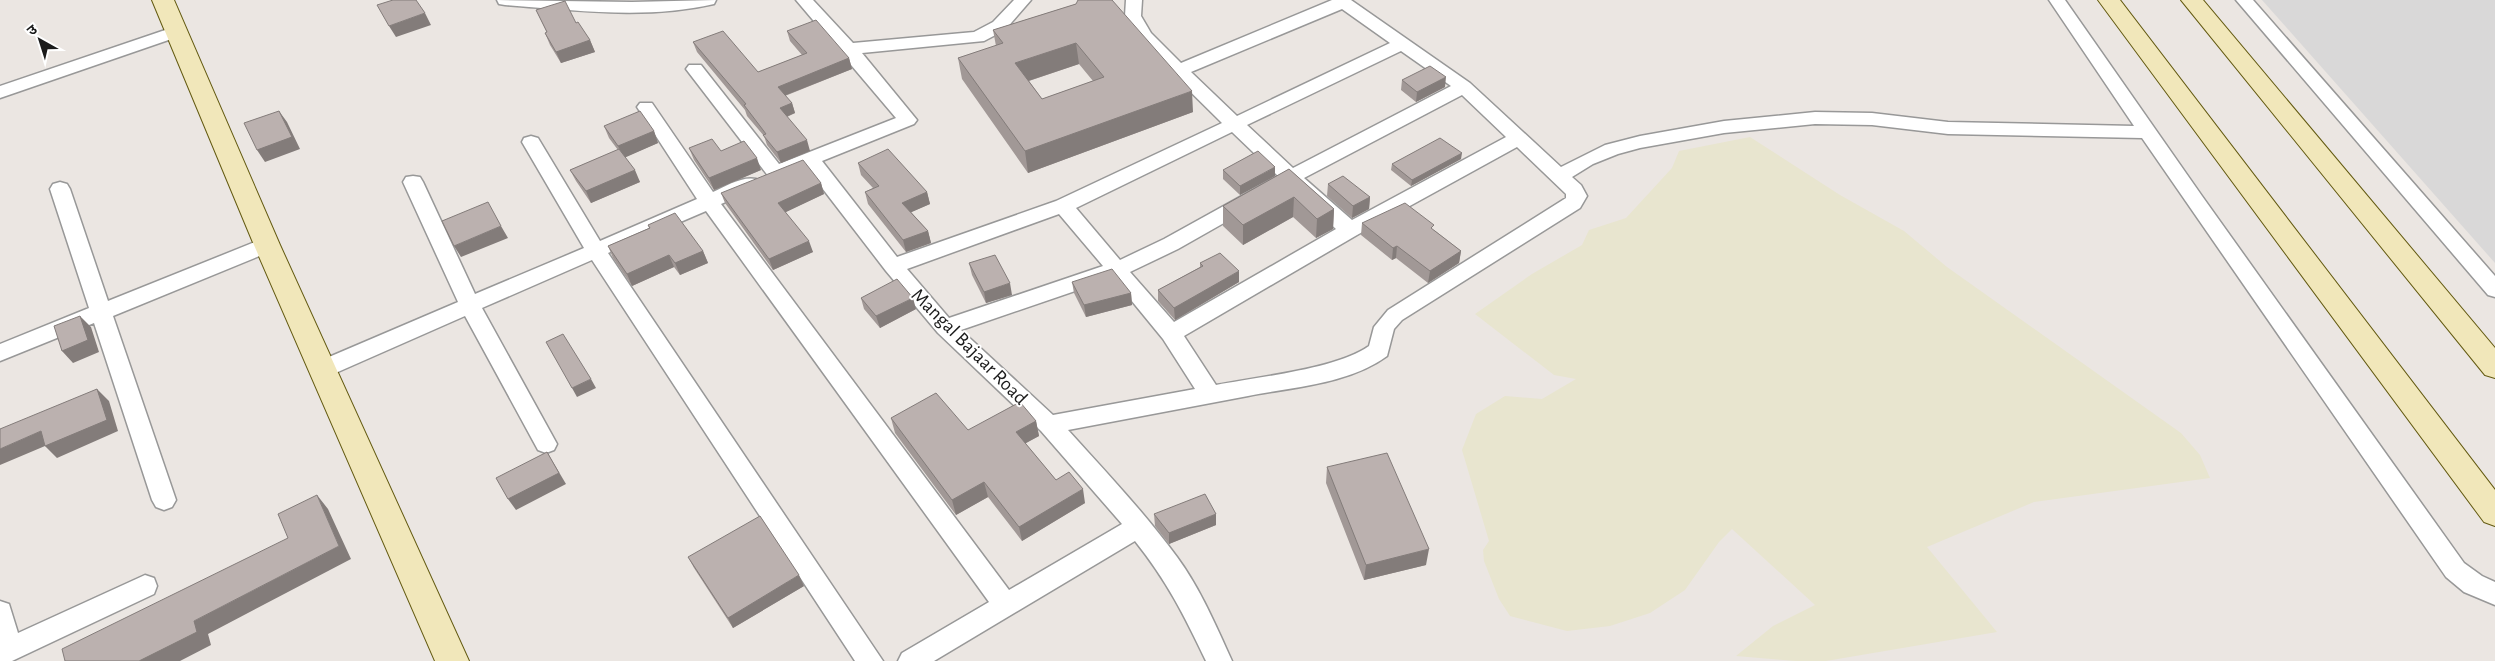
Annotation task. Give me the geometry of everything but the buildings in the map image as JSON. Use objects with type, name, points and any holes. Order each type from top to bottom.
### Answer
[{"type":"street","points":[[163,0],[447,659]]},
{"type":"street","points":[[505,0],[650,6],[708,0]]},
{"type":"street","points":[[323,369],[709,201],[908,120],[849,49],[804,0]]},
{"type":"street","points":[[849,49],[978,38],[999,26],[1023,0]]},
{"type":"street","points":[[1134,0],[1132,10],[1136,25],[1160,53],[1350,230]]},
{"type":"street","points":[[2057,0],[2455,570],[2473,584],[2495,594]]},
{"type":"street","points":[[2108,0],[2495,513]]},
{"type":"street","points":[[2192,0],[2495,367]]},
{"type":"street","points":[[2244,0],[2495,290]]},
{"type":"street","points":[[1049,425],[1332,371],[1370,358],[1379,350],[1381,330],[1385,323],[1395,315],[1573,203],[1577,196],[1574,190],[1517,139],[1464,87],[1342,1],[1179,70]]},
{"type":"street","points":[[0,92],[177,31]]},
{"type":"street","points":[[893,266],[1063,206],[1402,44]]},
{"type":"street","points":[[695,69],[776,173]]},
{"type":"street","points":[[946,327],[1118,269],[1171,244],[1291,177],[1464,87]]},
{"type":"street","points":[[646,107],[709,201],[1005,605]]},
{"type":"street","points":[[1559,176],[1594,156],[1640,142],[1724,127],[1815,118],[1872,119],[1909,124],[1968,128],[2148,132]]},
{"type":"street","points":[[1171,333],[1350,230],[1517,139]]},
{"type":"street","points":[[532,142],[565,203],[870,661]]},
{"type":"street","name":"Mangal Bajaar Road","points":[[810,159],[893,266],[946,327],[1049,425],[1112,495],[1169,565],[1193,607],[1219,661]]},
{"type":"street","points":[[413,182],[470,305],[546,444]]},
{"type":"street","points":[[60,189],[164,500]]},
{"type":"street","points":[[1063,206],[1171,333],[1210,394]]},
{"type":"street","points":[[0,353],[267,245]]},
{"type":"street","points":[[911,661],[1138,527]]},
{"type":"street","points":[[0,612],[5,652],[144,586]]},
{"type":"shaded area","points":[[2262,0],[2495,0],[2495,263]]},
{"type":"shaded area","points":[[1750,137],[1840,195],[1904,231],[1947,267],[2181,433],[2200,455],[2210,478],[2034,502],[1927,547],[1997,632],[1826,661],[1795,661],[1736,656],[1773,626],[1815,605],[1732,529],[1719,542],[1685,590],[1650,613],[1610,626],[1567,631],[1510,616],[1499,599],[1484,561],[1483,550],[1489,541],[1462,450],[1476,414],[1505,396],[1542,399],[1576,379],[1554,375],[1475,314],[1532,274],[1582,245],[1589,230],[1626,218],[1672,168],[1679,151]]}]
